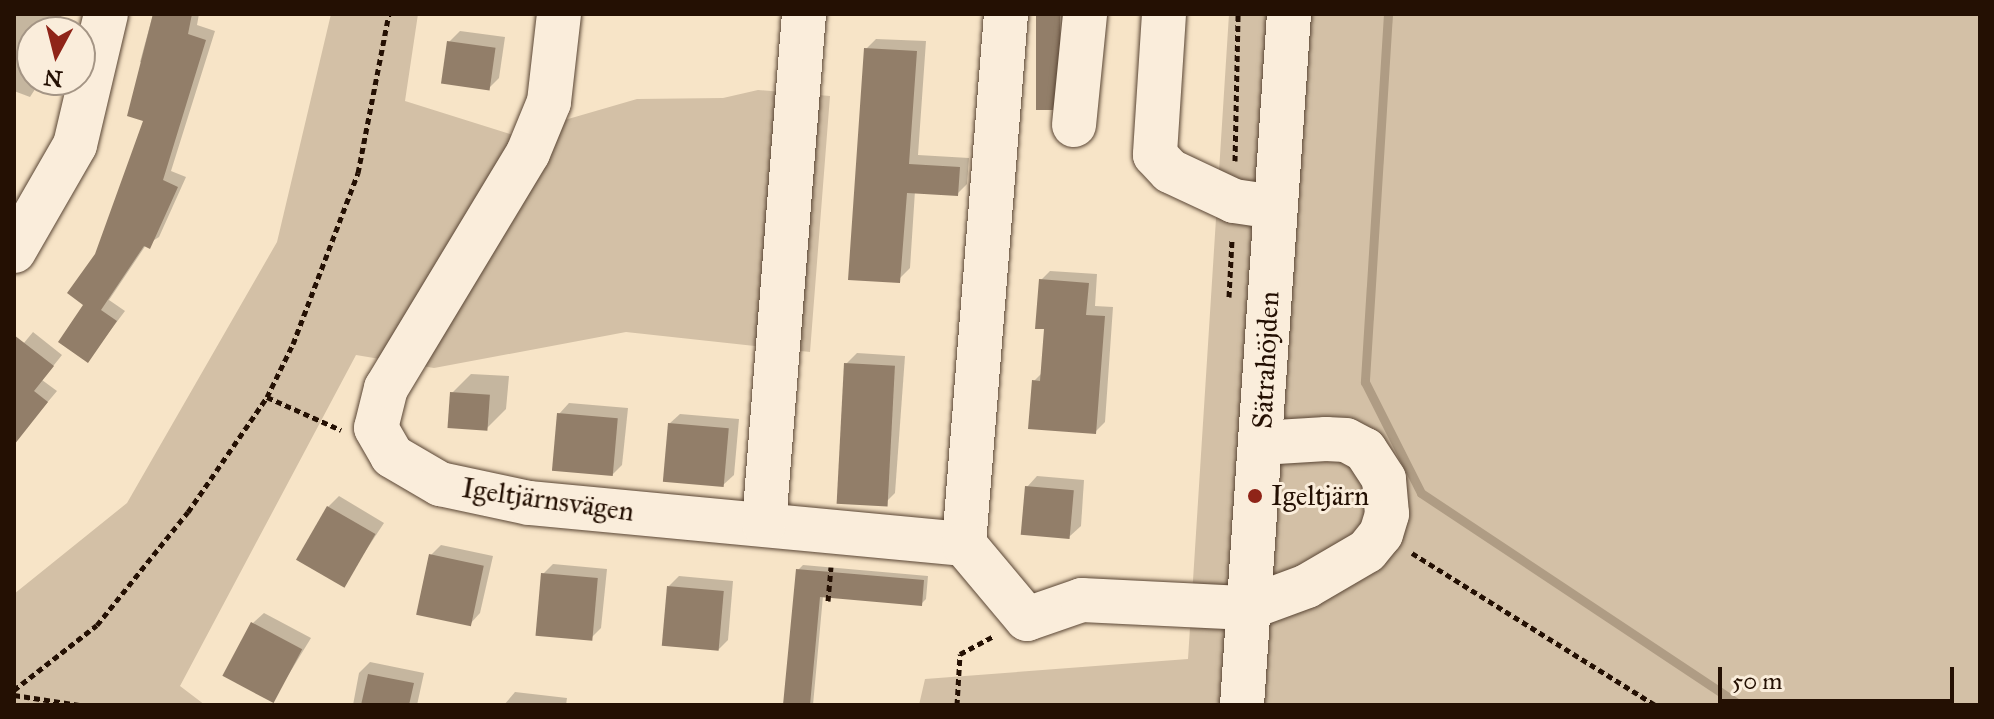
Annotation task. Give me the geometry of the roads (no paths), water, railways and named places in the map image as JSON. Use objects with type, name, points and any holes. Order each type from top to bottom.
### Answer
[{"type":"street","points":[[14,251],[75,145],[106,14]]},
{"type":"street","name":"Igeltjärnsvägen","points":[[559,14],[549,102],[528,153],[386,388],[376,428],[392,456],[440,484],[529,503],[964,544]]},
{"type":"street","points":[[764,524],[804,14]]},
{"type":"street","points":[[1006,14],[964,544],[1027,619],[1082,600],[1248,608],[1307,586],[1367,551],[1381,534],[1388,493],[1365,450],[1336,439],[1260,443]]},
{"type":"street","points":[[1074,125],[1085,14]]},
{"type":"street","points":[[1164,14],[1155,155],[1170,171],[1254,204]]},
{"type":"street","name":"Sätrahöjden","points":[[1242,705],[1260,443],[1254,204],[1289,14]]},
{"type":"waterway","points":[[1388,14],[1365,382],[1421,493],[1740,705]]},
{"type":"place","name":"Igeltjärn","points":[[1255,496]]}]
